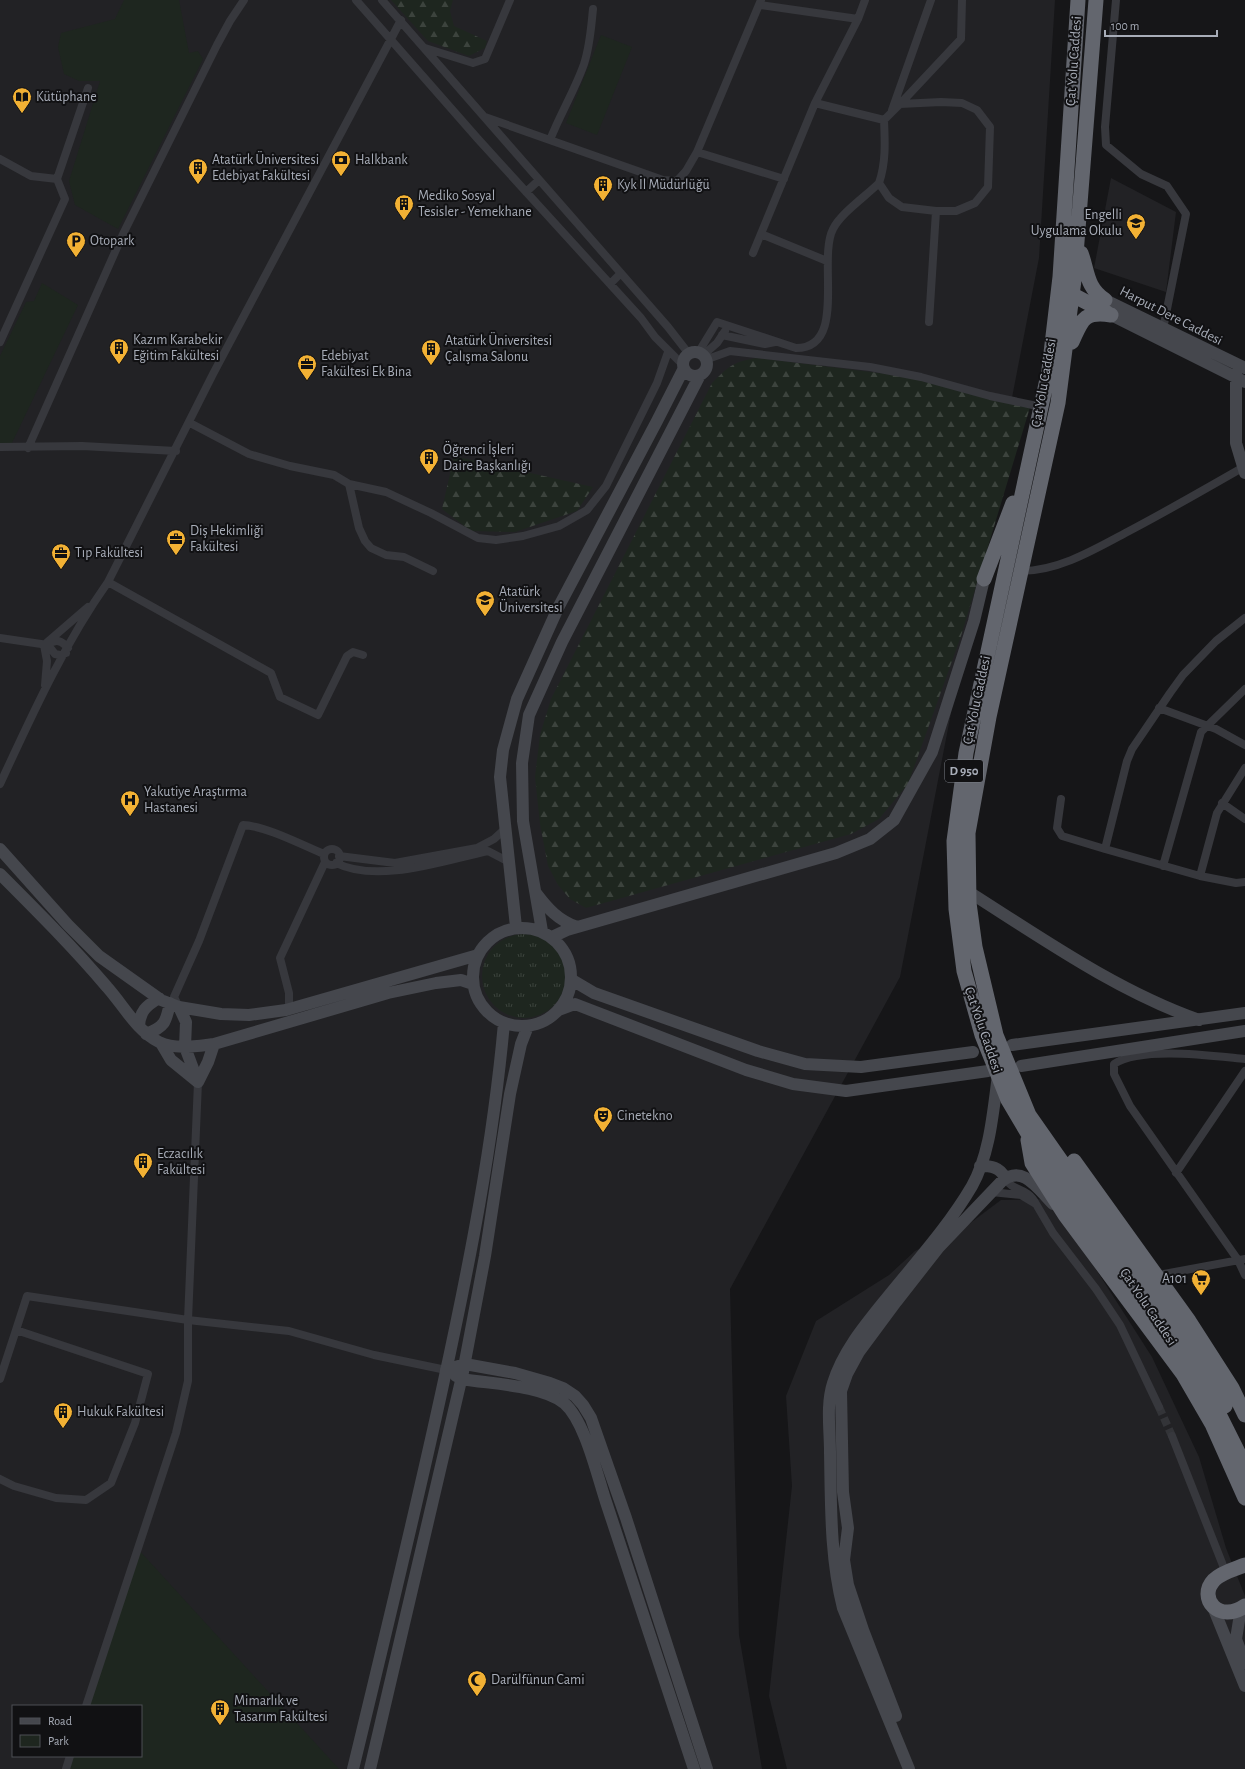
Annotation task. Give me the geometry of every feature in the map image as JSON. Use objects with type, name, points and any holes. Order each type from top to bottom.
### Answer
[{"type":"highway","name":"Çat Yolu Caddesi","points":[[1078,0],[1060,277],[1049,370],[966,754],[954,841],[956,909],[964,971],[993,1073],[1046,1164],[1132,1282],[1211,1398],[1238,1452],[1245,1473]]},
{"type":"highway","name":"Çat Yolu Caddesi","points":[[1096,0],[1073,295],[1058,403],[989,717],[968,832],[969,892],[974,948],[996,1035],[1030,1115],[1148,1285],[1215,1385],[1245,1444]]},
{"type":"highway","points":[[1077,243],[1087,278],[1100,296],[1105,300]]},
{"type":"highway","points":[[1060,277],[1073,295],[1111,315]]},
{"type":"highway","points":[[1065,357],[1079,324],[1091,314],[1111,315]]},
{"type":"highway","points":[[984,579],[1028,463]]},
{"type":"highway","points":[[1025,1104],[1067,1151],[1158,1278],[1232,1388],[1245,1416]]},
{"type":"highway","points":[[1026,1131],[1032,1163],[1065,1216],[1183,1374],[1212,1424],[1245,1498]]},
{"type":"highway","points":[[1243,1607],[1228,1613],[1213,1607],[1209,1599],[1209,1589],[1214,1580],[1236,1569],[1245,1554]]},
{"type":"main road","name":"Harput Dere Caddesi","points":[[1105,300],[1241,366]]},
{"type":"main road","name":"Harput Dere Caddesi","points":[[1111,315],[1240,380]]},
{"type":"main road","points":[[694,359],[690,375],[700,375]]},
{"type":"main road","points":[[547,934],[536,893],[523,821],[522,763],[529,715],[562,642],[700,375],[705,369],[694,359]]},
{"type":"main road","points":[[516,927],[500,778],[503,750],[517,699],[558,608],[657,422],[694,359]]},
{"type":"main road","points":[[1241,366],[1236,443],[1244,470]]},
{"type":"main road","points":[[547,934],[577,927],[836,853],[870,839],[894,820],[932,752],[974,621],[984,579]]},
{"type":"main road","points":[[0,849],[68,925],[99,956],[170,1002],[186,1022],[185,1047],[198,1082]]},
{"type":"main road","points":[[0,874],[68,944],[108,988],[143,1030],[161,1043],[171,1060],[198,1082]]},
{"type":"main road","points":[[969,892],[1031,933],[1116,981],[1158,1004],[1199,1020]]},
{"type":"main road","points":[[536,893],[552,914],[565,923],[577,927]]},
{"type":"main road","points":[[516,927],[530,928],[547,934],[566,954],[570,964],[572,980],[566,1000],[559,1010],[550,1018],[528,1026],[516,1026],[504,1023],[490,1015],[480,1002],[473,984],[473,970],[478,954],[488,941],[496,935],[516,927]]},
{"type":"main road","points":[[143,1030],[140,1015],[146,1007],[170,1002],[221,1014],[249,1015],[289,1009],[478,954]]},
{"type":"main road","points":[[161,1043],[185,1047],[214,1044],[388,993],[436,983],[461,980],[473,984]]},
{"type":"main road","points":[[572,980],[594,993],[758,1051],[805,1064],[861,1067],[974,1052]]},
{"type":"main road","points":[[143,1030],[160,1029],[167,1018],[170,1002]]},
{"type":"main road","points":[[559,1010],[575,1004],[746,1070],[793,1084],[846,1091],[993,1073],[989,1134],[972,1185],[949,1221],[862,1328],[847,1350],[833,1382],[828,1401],[832,1520],[836,1580],[843,1608],[909,1769]]},
{"type":"main road","points":[[1012,1045],[1245,1013]]},
{"type":"main road","points":[[353,1769],[409,1541],[477,1224],[497,1088],[504,1023]]},
{"type":"main road","points":[[370,1769],[462,1380],[485,1256],[510,1094],[521,1044],[528,1026]]},
{"type":"main road","points":[[1021,1066],[1245,1031]]},
{"type":"main road","points":[[198,1082],[208,1062],[214,1044]]},
{"type":"main road","points":[[978,1170],[990,1166],[1003,1172],[1006,1178]]},
{"type":"main road","points":[[978,1170],[977,1182],[991,1192]]},
{"type":"main road","points":[[917,1769],[863,1630],[848,1585],[844,1560],[847,1528],[843,1492],[841,1391],[847,1374],[859,1352],[939,1247],[1006,1178],[1017,1174],[1027,1178],[1065,1216]]},
{"type":"main road","points":[[446,1370],[465,1364],[515,1373],[563,1388],[583,1405],[591,1418],[626,1518],[707,1769]]},
{"type":"main road","points":[[446,1370],[462,1380],[535,1390],[550,1394],[564,1404],[578,1421],[694,1769]]},
{"type":"main road","points":[[832,1520],[842,1519],[847,1528]]},
{"type":"main road","points":[[833,1533],[847,1528]]},
{"type":"main road","points":[[1213,1607],[1245,1686]]},
{"type":"main road","points":[[1243,1607],[1236,1639],[1245,1663]]},
{"type":"street","points":[[28,448],[123,234],[230,21],[244,0]]},
{"type":"street","points":[[356,0],[526,192],[610,284],[668,352],[694,359],[730,351],[870,367],[921,377],[990,396],[1042,407]]},
{"type":"street","points":[[382,0],[668,326],[694,359]]},
{"type":"street","points":[[424,48],[473,63],[485,59],[510,0]]},
{"type":"street","points":[[754,253],[815,104],[858,19],[865,0]]},
{"type":"street","points":[[892,110],[931,0]]},
{"type":"street","points":[[694,359],[717,322],[796,348],[802,348],[815,343],[820,337],[826,327],[828,310],[827,260],[829,245],[834,228],[845,215],[879,183],[883,172],[884,120],[961,39],[962,0]]},
{"type":"street","points":[[1116,0],[1105,127],[1106,145],[1141,174],[1167,186],[1186,214],[1163,329]]},
{"type":"street","points":[[484,117],[670,182],[677,181],[686,171],[697,152],[761,3],[858,19]]},
{"type":"street","points":[[550,140],[584,64],[590,37],[593,9]]},
{"type":"street","points":[[0,784],[43,692],[93,603],[108,582],[176,451],[213,374],[401,20]]},
{"type":"street","points":[[0,342],[65,199],[57,179],[88,88]]},
{"type":"street","points":[[879,183],[889,198],[902,207],[936,211],[956,211],[974,203],[988,187],[990,127],[977,110],[962,103],[941,102],[900,104]]},
{"type":"street","points":[[815,104],[884,120]]},
{"type":"street","points":[[697,152],[784,179]]},
{"type":"street","points":[[0,159],[31,176],[57,179]]},
{"type":"street","points":[[526,192],[539,180]]},
{"type":"street","points":[[929,322],[936,211]]},
{"type":"street","points":[[761,234],[827,260]]},
{"type":"street","points":[[610,284],[621,273]]},
{"type":"street","points":[[694,359],[717,343],[728,325]]},
{"type":"street","points":[[722,335],[765,344],[777,342]]},
{"type":"street","points":[[190,423],[248,454],[290,466],[334,475],[349,484],[386,492],[431,513],[478,538],[496,540],[516,537],[559,526],[587,510],[606,486],[657,383],[668,352]]},
{"type":"street","points":[[0,447],[28,448],[82,446],[176,451]]},
{"type":"street","points":[[1021,571],[1051,567],[1093,550],[1244,470]]},
{"type":"street","points":[[349,484],[359,528],[364,540],[371,548],[386,556],[404,557],[433,571]]},
{"type":"street","points":[[108,582],[271,673],[280,697],[318,715],[347,656],[353,652],[363,655]]},
{"type":"street","points":[[46,645],[93,603]]},
{"type":"street","points":[[1105,849],[1129,755],[1159,708],[1184,675],[1216,641],[1245,618]]},
{"type":"street","points":[[0,638],[46,645],[58,641],[64,643],[67,650]]},
{"type":"street","points":[[46,645],[55,654],[60,655],[67,650]]},
{"type":"street","points":[[43,692],[48,660],[46,645]]},
{"type":"street","points":[[1163,866],[1200,735],[1207,725],[1245,689]]},
{"type":"street","points":[[1159,708],[1207,725],[1245,745]]},
{"type":"street","points":[[1200,876],[1217,813],[1245,768]]},
{"type":"street","points":[[1061,799],[1057,828],[1062,836],[1200,876],[1236,883],[1245,882]]},
{"type":"street","points":[[1222,803],[1245,819]]},
{"type":"street","points":[[170,1002],[199,941],[243,825],[250,825],[281,836],[325,858],[330,865],[338,860],[395,862],[477,848],[494,839],[505,829]]},
{"type":"street","points":[[289,1009],[289,993],[280,958],[328,850],[334,849],[338,860],[352,869],[381,871],[419,866],[488,851],[509,862]]},
{"type":"street","points":[[1245,1059],[1181,1053],[1139,1056],[1121,1059],[1114,1064],[1114,1074],[1130,1106],[1176,1174],[1241,1259],[1245,1276]]},
{"type":"street","points":[[1176,1174],[1245,1071]]},
{"type":"street","points":[[86,1705],[176,1433],[188,1381],[188,1320],[198,1082]]},
{"type":"street","points":[[1006,1178],[1008,1184],[1027,1192],[1053,1233],[1120,1324],[1159,1407]]},
{"type":"street","points":[[991,1192],[1021,1195],[1036,1204]]},
{"type":"street","points":[[1158,1278],[1164,1274],[1241,1259]]},
{"type":"street","points":[[0,1379],[27,1296],[188,1320],[289,1331],[374,1355],[446,1370]]},
{"type":"street","points":[[0,1479],[14,1486],[56,1498],[86,1500],[111,1483],[135,1422],[148,1374],[16,1330]]},
{"type":"street","points":[[1172,1436],[1236,1569]]},
{"type":"street","points":[[66,1769],[70,1757]]},
{"type":"shaded area","name":"Atatürk Üniversitesi","points":[[0,0],[1055,0],[1039,258],[900,977],[730,1289],[739,1635],[762,1769],[0,1769]]},
{"type":"shaded area","name":"Engelli Uygulama Okulu","points":[[1111,178],[1176,212],[1166,292],[1094,268]]},
{"type":"shaded area","points":[[1051,1199],[1152,1357],[1199,1457],[1226,1548],[1245,1596],[1245,1769],[787,1769],[769,1696],[792,1486],[786,1396],[816,1321],[889,1275],[915,1251],[969,1224],[1001,1200]]},
{"type":"green space","points":[[124,0],[179,0],[189,53],[198,51],[203,59],[118,229],[75,205],[69,181],[100,81],[79,81],[64,74],[58,47],[61,33],[115,19]]},
{"type":"green space","points":[[391,0],[453,0],[450,11],[454,26],[487,41],[485,48],[469,56],[428,41]]},
{"type":"green space","points":[[601,35],[632,47],[597,135],[566,123]]},
{"type":"green space","points":[[42,283],[78,305],[11,445],[0,444],[0,356],[26,302],[34,301]]},
{"type":"green space","points":[[758,358],[903,376],[1031,404],[961,636],[908,784],[879,819],[851,834],[586,908],[570,899],[558,885],[548,866],[540,824],[535,777],[540,735],[551,699],[712,383],[732,365]]},
{"type":"green space","points":[[454,456],[593,487],[577,511],[515,532],[471,531],[442,509]]},
{"type":"green space","points":[[524,934],[540,937],[554,946],[563,960],[566,976],[563,992],[554,1006],[540,1015],[524,1018],[508,1015],[494,1006],[485,992],[482,976],[485,960],[494,946],[508,937]]},
{"type":"green space","points":[[138,1549],[339,1769],[66,1769],[70,1757],[142,1757],[142,1705],[86,1705]]},
{"type":"tunnel","points":[[1159,1407],[1172,1436]]},
{"type":"place","name":"Kütüphane","points":[[22,114]]},
{"type":"place","name":"Halkbank","points":[[341,177]]},
{"type":"place","name":"Atatürk Üniversitesi Edebiyat Fakültesi","points":[[198,185]]},
{"type":"place","name":"Kyk İl Müdürlüğü","points":[[603,202]]},
{"type":"place","name":"Mediko Sosyal Tesisler - Yemekhane","points":[[404,221]]},
{"type":"place","name":"Engelli Uygulama Okulu","points":[[1136,240]]},
{"type":"place","name":"Otopark","points":[[76,258]]},
{"type":"place","name":"Kazım Karabekir Eğitim Fakültesi","points":[[119,365]]},
{"type":"place","name":"Atatürk Üniversitesi Çalışma Salonu","points":[[431,366]]},
{"type":"place","name":"Edebiyat Fakültesi Ek Bina","points":[[307,381]]},
{"type":"place","name":"Öğrenci İşleri Daire Başkanlığı","points":[[429,475]]},
{"type":"place","name":"Diş Hekimliği Fakültesi","points":[[176,556]]},
{"type":"place","name":"Tıp Fakültesi","points":[[61,570]]},
{"type":"place","name":"Atatürk Üniversitesi","points":[[485,617]]},
{"type":"place","name":"Yakutiye Araştırma Hastanesi","points":[[130,817]]},
{"type":"place","name":"Cinetekno","points":[[603,1133]]},
{"type":"place","name":"Eczacılık Fakültesi","points":[[143,1179]]},
{"type":"place","name":"A101","points":[[1201,1296]]},
{"type":"place","name":"Hukuk Fakültesi","points":[[63,1429]]},
{"type":"place","name":"Darülfünun Cami","points":[[477,1697]]},
{"type":"place","name":"Mimarlık ve Tasarım Fakültesi","points":[[220,1726]]}]
